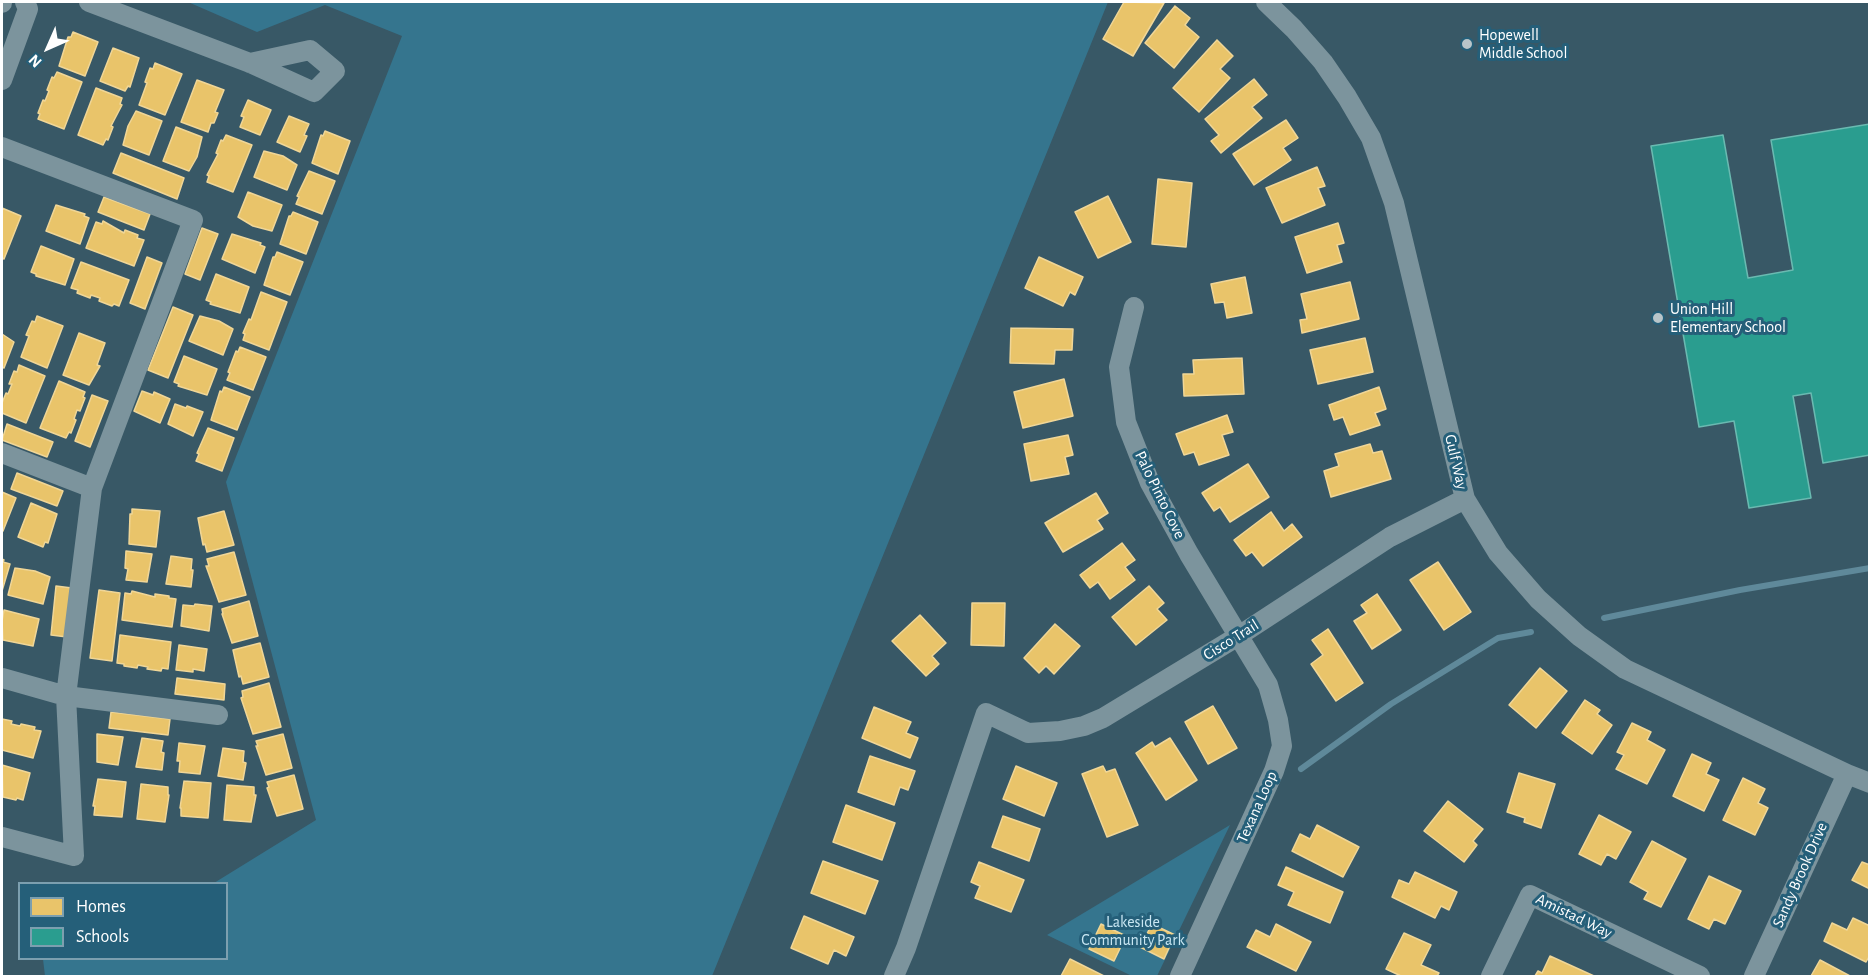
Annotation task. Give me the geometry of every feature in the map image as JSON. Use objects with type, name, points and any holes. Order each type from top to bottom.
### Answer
[{"type":"street","points":[[2,80],[28,9],[25,2]]},
{"type":"street","points":[[89,2],[250,63]]},
{"type":"street","name":"Gulf Way","points":[[1266,2],[1323,62],[1371,138],[1394,203],[1465,499],[1498,554],[1538,599],[1580,636],[1625,669],[1869,783]]},
{"type":"street","points":[[2,147],[193,220],[92,488],[66,696],[74,856],[2,837]]},
{"type":"street","name":"Palo Pinto Cove","points":[[1134,308],[1119,367],[1126,422],[1150,483],[1189,554],[1240,635]]},
{"type":"street","points":[[2,453],[92,488]]},
{"type":"street","name":"Cisco Trail","points":[[894,976],[906,948],[986,713],[1028,733],[1060,731],[1084,726],[1123,707],[1240,635],[1390,537],[1465,499]]},
{"type":"street","name":"Texana Loop","points":[[1180,976],[1274,771],[1282,746],[1269,685],[1240,635]]},
{"type":"street","points":[[2,678],[66,696],[218,715]]},
{"type":"street","name":"Sandy Brook Drive","points":[[1754,976],[1847,774]]},
{"type":"street","name":"Amistad Way","points":[[1491,976],[1530,895],[1700,976]]},
{"type":"green space","points":[[188,2],[1108,2],[712,976],[45,976],[43,960],[228,960],[228,882],[216,882],[316,820],[226,482],[402,36],[325,5],[257,32]]},
{"type":"green space","name":"Lakeside Community Park","points":[[1230,825],[1157,976],[1132,976],[1047,935]]},
{"type":"building: Homes","points":[[1124,2],[1164,3],[1133,56],[1103,39]]},
{"type":"building: Homes","points":[[1175,6],[1190,18],[1185,25],[1199,37],[1174,68],[1145,43]]},
{"type":"building: Homes","points":[[73,32],[98,42],[85,76],[59,66],[68,37],[71,37]]},
{"type":"building: Homes","points":[[1217,40],[1233,56],[1220,69],[1230,78],[1199,112],[1173,88]]},
{"type":"building: Homes","points":[[113,48],[139,58],[130,87],[128,86],[125,91],[100,81]]},
{"type":"building: Homes","points":[[155,63],[182,74],[165,115],[139,105],[150,68],[153,69]]},
{"type":"building: Homes","points":[[57,72],[82,82],[64,129],[38,119],[40,114],[38,113],[49,91],[47,90],[52,77],[54,78]]},
{"type":"building: Homes","points":[[1254,79],[1267,95],[1252,107],[1262,118],[1221,153],[1211,141],[1219,135],[1205,119]]},
{"type":"building: Homes","points":[[197,80],[224,90],[215,112],[218,113],[208,132],[181,122]]},
{"type":"building: Homes","points":[[96,88],[122,98],[120,104],[122,105],[111,126],[113,127],[108,140],[106,139],[103,145],[78,135]]},
{"type":"building: Homes","points":[[248,100],[271,110],[260,135],[240,127],[244,117],[241,116]]},
{"type":"building: Homes","points":[[136,111],[162,121],[149,155],[123,145],[128,126]]},
{"type":"building: Homes","points":[[289,116],[309,124],[300,152],[277,142]]},
{"type":"building: Homes","points":[[1286,120],[1298,138],[1283,148],[1291,160],[1254,185],[1233,154]]},
{"type":"building: Homes","points":[[176,127],[202,137],[197,157],[189,171],[163,161]]},
{"type":"building: Homes","points":[[325,131],[350,141],[338,174],[312,163],[321,135],[323,136]]},
{"type":"building: Homes","points":[[226,135],[252,145],[233,192],[207,182],[209,176],[207,175],[218,154],[216,153],[221,140],[223,141]]},
{"type":"building: Homes","points":[[264,151],[283,156],[297,165],[287,190],[254,177]]},
{"type":"building: Homes","points":[[121,153],[184,178],[177,199],[113,173]]},
{"type":"building: Homes","points":[[1317,167],[1325,186],[1318,188],[1325,205],[1282,223],[1266,188]]},
{"type":"building: Homes","points":[[309,171],[335,181],[322,214],[296,204],[299,197],[297,196]]},
{"type":"building: Homes","points":[[1158,179],[1192,183],[1186,247],[1152,244]]},
{"type":"building: Homes","points":[[248,192],[282,205],[272,231],[253,226],[238,217]]},
{"type":"building: Homes","points":[[1108,196],[1131,242],[1098,258],[1075,212]]},
{"type":"building: Homes","points":[[104,197],[150,214],[144,230],[98,212]]},
{"type":"building: Homes","points":[[56,205],[85,214],[84,216],[89,218],[80,244],[46,231]]},
{"type":"building: Homes","points":[[2,208],[21,216],[4,259],[2,258]]},
{"type":"building: Homes","points":[[293,212],[318,222],[306,254],[280,244],[289,216]]},
{"type":"building: Homes","points":[[103,221],[124,233],[125,230],[144,240],[134,266],[86,248],[96,222],[102,224]]},
{"type":"building: Homes","points":[[1338,223],[1344,243],[1337,245],[1342,262],[1307,273],[1295,237]]},
{"type":"building: Homes","points":[[202,228],[218,234],[200,280],[185,274]]},
{"type":"building: Homes","points":[[232,234],[261,243],[260,245],[265,247],[255,273],[222,259]]},
{"type":"building: Homes","points":[[41,246],[74,259],[65,285],[36,276],[31,272]]},
{"type":"building: Homes","points":[[277,252],[303,262],[290,295],[264,285],[273,257]]},
{"type":"building: Homes","points":[[147,257],[162,263],[145,309],[130,303]]},
{"type":"building: Homes","points":[[1039,257],[1083,277],[1075,295],[1070,292],[1063,306],[1025,288]]},
{"type":"building: Homes","points":[[81,262],[129,280],[119,306],[99,301],[100,298],[91,295],[90,298],[71,288]]},
{"type":"building: Homes","points":[[216,274],[249,287],[240,313],[210,304],[211,302],[206,300]]},
{"type":"building: Homes","points":[[1245,277],[1252,313],[1227,318],[1224,302],[1215,303],[1211,284]]},
{"type":"building: Homes","points":[[1350,282],[1359,319],[1302,333],[1300,320],[1307,319],[1301,294]]},
{"type":"building: Homes","points":[[261,292],[287,302],[269,350],[243,340],[245,334],[243,333],[249,319],[251,320]]},
{"type":"building: Homes","points":[[173,307],[193,315],[168,378],[148,370]]},
{"type":"building: Homes","points":[[37,316],[63,326],[47,368],[21,357],[29,336],[26,335],[32,321],[35,322]]},
{"type":"building: Homes","points":[[200,316],[219,321],[233,329],[223,355],[189,341]]},
{"type":"building: Homes","points":[[1011,328],[1073,329],[1072,350],[1055,350],[1054,364],[1010,363]]},
{"type":"building: Homes","points":[[79,333],[105,343],[97,365],[100,366],[89,385],[63,375]]},
{"type":"building: Homes","points":[[2,334],[14,342],[4,368],[2,367]]},
{"type":"building: Homes","points":[[1365,338],[1373,372],[1318,384],[1310,350]]},
{"type":"building: Homes","points":[[240,347],[266,357],[253,390],[227,380],[236,351],[238,352]]},
{"type":"building: Homes","points":[[184,356],[217,369],[207,395],[178,386],[179,384],[174,382]]},
{"type":"building: Homes","points":[[1242,358],[1244,394],[1184,396],[1183,374],[1194,374],[1193,360]]},
{"type":"building: Homes","points":[[19,365],[45,376],[26,423],[2,413],[2,403],[12,384],[9,384],[14,371],[17,372]]},
{"type":"building: Homes","points":[[1064,379],[1073,416],[1023,428],[1014,392]]},
{"type":"building: Homes","points":[[59,381],[85,392],[83,397],[85,398],[80,411],[77,410],[71,433],[69,432],[66,438],[40,428]]},
{"type":"building: Homes","points":[[224,387],[250,397],[237,430],[211,420],[220,391],[222,392]]},
{"type":"building: Homes","points":[[1379,387],[1386,409],[1375,413],[1380,425],[1350,435],[1343,417],[1334,420],[1329,405]]},
{"type":"building: Homes","points":[[142,391],[153,395],[154,392],[170,399],[160,423],[134,411]]},
{"type":"building: Homes","points":[[92,395],[108,401],[90,447],[75,441]]},
{"type":"building: Homes","points":[[175,404],[203,412],[193,436],[168,424]]},
{"type":"building: Homes","points":[[1227,415],[1233,432],[1222,435],[1229,455],[1199,465],[1194,452],[1184,455],[1176,434]]},
{"type":"building: Homes","points":[[7,424],[53,442],[47,457],[2,440]]},
{"type":"building: Homes","points":[[208,428],[234,438],[222,471],[196,461]]},
{"type":"building: Homes","points":[[1068,435],[1073,455],[1065,457],[1069,474],[1031,481],[1024,444]]},
{"type":"building: Homes","points":[[1370,444],[1373,453],[1382,451],[1391,479],[1331,497],[1324,471],[1339,466],[1335,454]]},
{"type":"building: Homes","points":[[1248,464],[1269,497],[1230,522],[1220,507],[1214,511],[1202,493]]},
{"type":"building: Homes","points":[[17,473],[63,491],[57,506],[11,489]]},
{"type":"building: Homes","points":[[2,492],[16,498],[3,531],[2,530]]},
{"type":"building: Homes","points":[[1096,493],[1108,513],[1097,520],[1103,529],[1063,552],[1045,523]]},
{"type":"building: Homes","points":[[31,503],[57,514],[48,543],[45,542],[43,547],[18,537]]},
{"type":"building: Homes","points":[[132,509],[160,511],[156,547],[129,544]]},
{"type":"building: Homes","points":[[224,511],[234,545],[207,552],[205,544],[203,545],[198,518]]},
{"type":"building: Homes","points":[[1271,512],[1284,531],[1292,524],[1302,537],[1263,566],[1252,552],[1246,556],[1234,540]]},
{"type":"building: Homes","points":[[1122,543],[1135,560],[1125,567],[1135,580],[1110,599],[1098,582],[1090,588],[1080,575]]},
{"type":"building: Homes","points":[[126,551],[152,554],[147,582],[126,580],[128,569],[125,568]]},
{"type":"building: Homes","points":[[234,552],[246,595],[219,602],[206,566],[209,566],[207,559]]},
{"type":"building: Homes","points":[[171,556],[192,559],[191,587],[166,584]]},
{"type":"building: Homes","points":[[2,559],[3,562],[10,564],[2,591]]},
{"type":"building: Homes","points":[[1438,562],[1471,612],[1444,630],[1410,580]]},
{"type":"building: Homes","points":[[15,568],[35,571],[50,577],[43,604],[8,595]]},
{"type":"building: Homes","points":[[56,586],[72,588],[67,637],[51,635]]},
{"type":"building: Homes","points":[[1149,586],[1164,603],[1157,609],[1167,620],[1136,645],[1112,617]]},
{"type":"building: Homes","points":[[99,590],[120,593],[112,661],[90,658]]},
{"type":"building: Homes","points":[[132,591],[176,599],[172,627],[122,620],[125,593],[131,594]]},
{"type":"building: Homes","points":[[1377,594],[1401,630],[1372,649],[1354,621],[1367,613],[1361,605]]},
{"type":"building: Homes","points":[[249,601],[258,636],[232,643],[222,609]]},
{"type":"building: Homes","points":[[972,603],[1005,603],[1004,646],[971,645]]},
{"type":"building: Homes","points":[[195,604],[212,606],[209,631],[181,626],[183,605],[194,606]]},
{"type":"building: Homes","points":[[4,610],[39,619],[33,646],[3,640]]},
{"type":"building: Homes","points":[[920,615],[946,643],[932,656],[939,664],[926,676],[892,641]]},
{"type":"building: Homes","points":[[1055,624],[1080,646],[1054,674],[1046,666],[1039,673],[1024,658]]},
{"type":"building: Homes","points":[[1328,629],[1363,683],[1336,701],[1311,664],[1323,655],[1312,640]]},
{"type":"building: Homes","points":[[120,635],[171,642],[168,669],[162,668],[161,671],[117,663]]},
{"type":"building: Homes","points":[[260,643],[269,677],[243,684],[241,676],[239,677],[233,650]]},
{"type":"building: Homes","points":[[179,645],[207,649],[204,671],[176,670]]},
{"type":"building: Homes","points":[[1540,668],[1567,691],[1536,728],[1509,705]]},
{"type":"building: Homes","points":[[177,678],[225,684],[224,700],[175,694]]},
{"type":"building: Homes","points":[[269,683],[281,727],[253,734],[241,698],[243,697],[242,691]]},
{"type":"building: Homes","points":[[1585,700],[1600,710],[1597,714],[1612,725],[1592,754],[1562,733]]},
{"type":"building: Homes","points":[[1213,706],[1237,748],[1208,764],[1185,722]]},
{"type":"building: Homes","points":[[874,707],[911,722],[906,733],[918,738],[910,758],[862,738]]},
{"type":"building: Homes","points":[[111,712],[170,719],[168,735],[109,728]]},
{"type":"building: Homes","points":[[2,719],[12,721],[11,724],[35,727],[34,730],[41,731],[33,758],[2,750]]},
{"type":"building: Homes","points":[[1632,723],[1651,732],[1647,740],[1665,750],[1647,784],[1616,769],[1624,755],[1617,752]]},
{"type":"building: Homes","points":[[97,734],[123,737],[118,765],[97,762]]},
{"type":"building: Homes","points":[[283,734],[292,768],[266,775],[256,741]]},
{"type":"building: Homes","points":[[142,738],[163,741],[162,770],[136,767]]},
{"type":"building: Homes","points":[[1170,738],[1197,780],[1166,800],[1136,753],[1152,742],[1155,747]]},
{"type":"building: Homes","points":[[179,743],[205,746],[200,774],[179,772],[180,761],[177,761]]},
{"type":"building: Homes","points":[[223,748],[244,751],[243,762],[246,763],[243,780],[218,776]]},
{"type":"building: Homes","points":[[1692,754],[1711,763],[1706,774],[1719,780],[1704,811],[1673,796]]},
{"type":"building: Homes","points":[[870,756],[915,771],[908,790],[900,787],[894,805],[858,792]]},
{"type":"building: Homes","points":[[2,765],[30,773],[23,800],[3,797]]},
{"type":"building: Homes","points":[[1016,766],[1057,783],[1044,816],[1003,799]]},
{"type":"building: Homes","points":[[1103,766],[1106,772],[1115,769],[1138,825],[1107,837],[1082,774]]},
{"type":"building: Homes","points":[[1519,773],[1555,784],[1541,828],[1524,822],[1525,818],[1507,812]]},
{"type":"building: Homes","points":[[294,775],[303,809],[277,816],[267,782]]},
{"type":"building: Homes","points":[[1743,778],[1765,789],[1758,803],[1768,808],[1755,835],[1723,820]]},
{"type":"building: Homes","points":[[98,779],[126,782],[122,817],[94,815],[95,806],[93,806]]},
{"type":"building: Homes","points":[[184,781],[211,783],[208,818],[181,816]]},
{"type":"building: Homes","points":[[141,784],[168,787],[165,822],[137,819]]},
{"type":"building: Homes","points":[[227,785],[254,787],[254,795],[256,795],[251,822],[224,820]]},
{"type":"building: Homes","points":[[1448,801],[1483,829],[1473,841],[1477,845],[1464,862],[1424,831]]},
{"type":"building: Homes","points":[[846,805],[895,823],[882,860],[833,842]]},
{"type":"building: Homes","points":[[1599,815],[1631,832],[1616,859],[1607,854],[1601,865],[1579,854]]},
{"type":"building: Homes","points":[[1003,816],[1040,829],[1029,861],[992,847]]},
{"type":"building: Homes","points":[[1317,825],[1359,847],[1343,877],[1292,851],[1300,834],[1310,839]]},
{"type":"building: Homes","points":[[1652,841],[1686,859],[1661,907],[1644,899],[1648,892],[1630,882]]},
{"type":"building: Homes","points":[[823,861],[878,881],[865,914],[811,893]]},
{"type":"building: Homes","points":[[979,862],[1024,880],[1011,912],[975,898],[980,886],[971,882]]},
{"type":"building: Homes","points":[[1862,862],[1870,865],[1870,889],[1852,880]]},
{"type":"building: Homes","points":[[1286,867],[1343,892],[1330,923],[1288,905],[1294,892],[1278,885]]},
{"type":"building: Homes","points":[[1415,872],[1457,892],[1449,910],[1441,906],[1435,918],[1392,897],[1399,880],[1409,884]]},
{"type":"building: Homes","points":[[1709,876],[1741,891],[1725,924],[1714,919],[1709,929],[1688,919]]},
{"type":"building: Homes","points":[[804,916],[854,937],[846,956],[834,950],[828,964],[791,948]]},
{"type":"building: Homes","points":[[1853,918],[1870,926],[1870,955],[1866,962],[1824,941],[1832,923],[1847,930]]},
{"type":"building: Homes","points":[[1101,924],[1126,936],[1114,961],[1089,949]]},
{"type":"building: Homes","points":[[1152,924],[1175,935],[1164,959],[1140,947]]},
{"type":"building: Homes","points":[[1276,924],[1311,942],[1296,971],[1247,947],[1256,930],[1270,937]]},
{"type":"building: Homes","points":[[1404,933],[1431,945],[1421,965],[1439,973],[1437,976],[1401,976],[1386,969]]},
{"type":"building: Homes","points":[[1550,956],[1594,976],[1535,976],[1538,971],[1542,973]]},
{"type":"building: Homes","points":[[1070,959],[1104,976],[1061,976]]},
{"type":"building: Homes","points":[[1820,960],[1850,976],[1811,976]]},
{"type":"building: Schools","points":[[1870,124],[1870,455],[1823,463],[1811,393],[1793,396],[1811,498],[1749,508],[1734,421],[1699,427],[1651,146],[1723,135],[1748,278],[1793,270],[1771,140]]},
{"type":"waterway","points":[[1604,618],[1740,590],[1870,568]]},
{"type":"waterway","points":[[1301,769],[1391,704],[1498,638],[1531,632]]},
{"type":"place","name":"Hopewell Middle School","points":[[1467,44]]},
{"type":"place","name":"Union Hill Elementary School","points":[[1658,318]]}]
